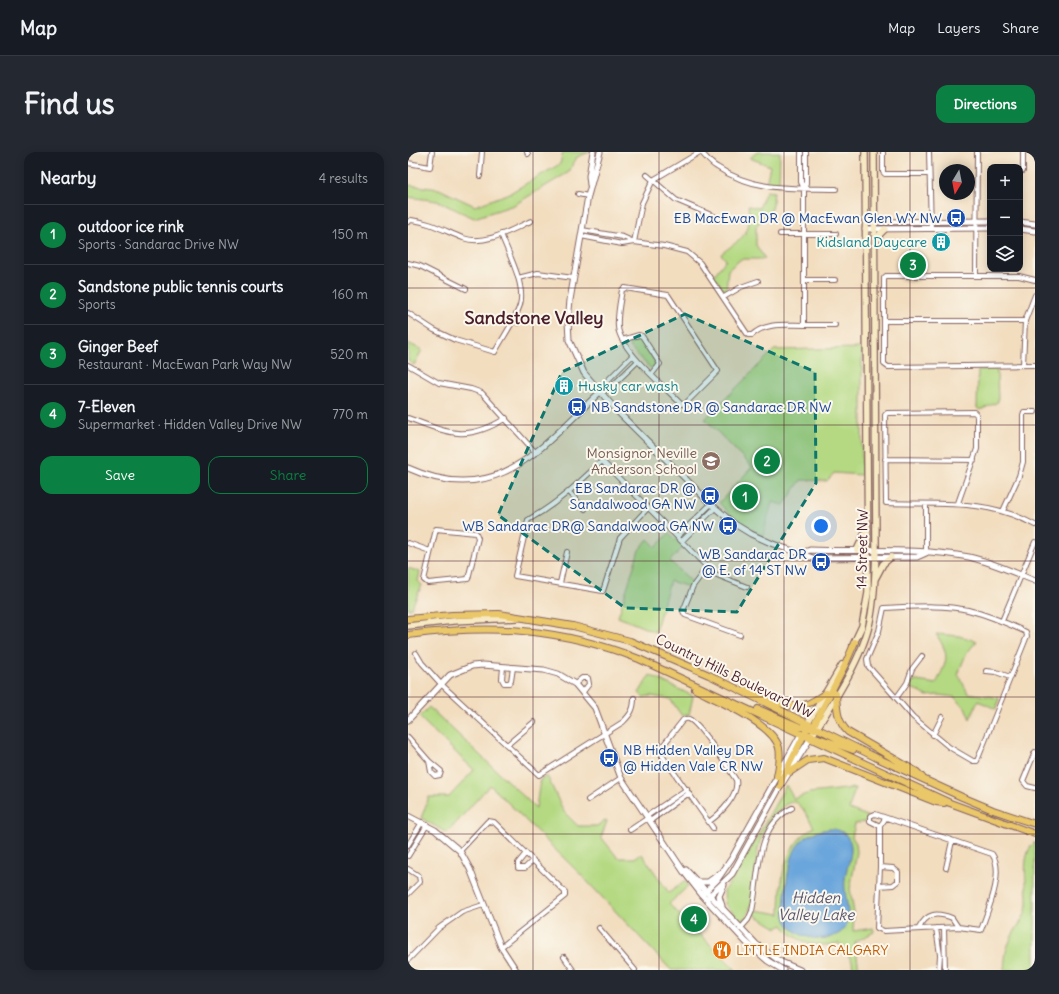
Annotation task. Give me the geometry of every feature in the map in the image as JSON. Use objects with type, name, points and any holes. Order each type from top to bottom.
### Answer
[{"type":"main road","name":"14 Street NW","points":[[809,731],[826,693],[855,642],[862,626],[868,598],[865,229],[866,152]]},
{"type":"main road","name":"14 Street NW","points":[[809,731],[836,694],[856,659],[870,622],[876,557],[874,152]]},
{"type":"main road","points":[[874,249],[878,237],[885,229]]},
{"type":"main road","points":[[857,550],[868,527]]},
{"type":"main road","points":[[874,581],[883,564],[891,557]]},
{"type":"main road","points":[[408,619],[481,614],[518,618]]},
{"type":"main road","name":"Country Hills Boulevard NW","points":[[408,626],[453,621],[518,618],[573,626],[613,636],[649,648],[710,675],[809,731],[950,803],[1035,834]]},
{"type":"main road","name":"Country Hills Boulevard NW","points":[[408,635],[476,629],[534,631],[601,645],[639,659]]},
{"type":"main road","points":[[780,787],[783,777],[845,665],[855,642]]},
{"type":"main road","points":[[639,659],[664,667],[726,696],[809,731]]},
{"type":"main road","points":[[639,659],[760,725],[773,736],[779,748],[777,776]]},
{"type":"main road","points":[[710,675],[789,705],[804,705],[826,693]]},
{"type":"main road","points":[[836,694],[836,711],[844,727],[854,737],[918,772],[926,781]]},
{"type":"main road","name":"Country Hills Boulevard NW","points":[[809,731],[875,757],[993,810],[1035,824]]},
{"type":"main road","points":[[790,772],[808,760],[819,758],[830,759],[936,802],[950,803]]},
{"type":"street","points":[[408,163],[430,167],[432,152]]},
{"type":"street","points":[[480,176],[482,152]]},
{"type":"street","points":[[593,152],[589,176],[590,186],[573,278],[568,321],[570,340],[584,373],[600,392],[715,508],[733,523],[750,534],[772,544],[813,558],[917,557],[926,553]]},
{"type":"street","points":[[590,186],[595,177],[600,152]]},
{"type":"street","points":[[634,242],[642,203],[653,180],[701,152],[716,167],[750,183],[772,188],[836,189]]},
{"type":"street","points":[[801,152],[801,182],[804,189]]},
{"type":"street","points":[[804,325],[804,189],[806,183],[806,152]]},
{"type":"street","points":[[883,152],[883,172],[885,174],[929,174]]},
{"type":"street","points":[[929,152],[931,229]]},
{"type":"street","points":[[976,275],[977,152]]},
{"type":"street","points":[[1023,152],[1023,164]]},
{"type":"street","points":[[647,175],[676,200],[723,220]]},
{"type":"street","points":[[578,194],[588,196]]},
{"type":"street","points":[[408,222],[411,220],[434,225],[465,238],[478,240],[502,234],[531,221]]},
{"type":"street","points":[[865,222],[987,221]]},
{"type":"street","points":[[1023,222],[1035,224]]},
{"type":"street","points":[[865,229],[987,228]]},
{"type":"street","points":[[1023,229],[1035,231]]},
{"type":"street","points":[[582,230],[623,237],[634,242],[664,246],[687,252],[700,262],[724,296],[748,335],[752,335],[759,328],[770,326],[835,325]]},
{"type":"street","points":[[408,313],[434,330],[455,340],[495,352],[520,304],[521,290],[502,234]]},
{"type":"street","points":[[780,234],[836,234]]},
{"type":"street","points":[[581,236],[622,244],[634,242]]},
{"type":"street","points":[[408,263],[420,266],[466,289]]},
{"type":"street","points":[[518,278],[538,273],[573,278]]},
{"type":"street","points":[[1035,280],[1019,276],[976,275],[886,276],[884,278],[884,364],[888,367],[1035,366]]},
{"type":"street","points":[[804,280],[835,280]]},
{"type":"street","points":[[724,296],[741,287],[758,281]]},
{"type":"street","points":[[625,288],[668,295],[718,371],[685,404],[681,404],[633,355],[622,340],[618,329],[622,290],[625,288]]},
{"type":"street","points":[[1023,366],[1025,321],[1035,295]]},
{"type":"street","points":[[512,320],[518,323]]},
{"type":"street","points":[[884,321],[1025,321]]},
{"type":"street","points":[[622,340],[639,335],[642,336],[660,364],[652,374]]},
{"type":"street","points":[[600,392],[604,384],[633,355]]},
{"type":"street","points":[[408,468],[440,479],[477,480],[506,472],[523,463],[536,453],[600,392],[609,388],[638,360]]},
{"type":"street","points":[[408,365],[439,383],[471,389],[482,393],[536,453]]},
{"type":"street","points":[[958,503],[977,449],[977,415],[974,412],[887,413],[884,415],[886,503],[958,503],[1004,511],[1035,525]]},
{"type":"street","points":[[1004,511],[1019,476],[1023,462],[1023,415],[1024,412],[1035,412]]},
{"type":"street","points":[[408,418],[456,434],[465,434],[490,428],[506,418]]},
{"type":"street","points":[[885,458],[974,460]]},
{"type":"street","points":[[648,508],[620,538],[603,591],[560,582],[515,576],[528,520],[548,509],[569,492],[602,461],[717,575],[747,586]]},
{"type":"street","points":[[569,492],[585,509]]},
{"type":"street","points":[[678,536],[711,504]]},
{"type":"street","points":[[926,504],[926,553]]},
{"type":"street","points":[[682,541],[715,508]]},
{"type":"street","points":[[436,530],[476,533],[478,538],[468,579],[428,583],[424,580],[430,551],[436,530]]},
{"type":"street","points":[[1002,621],[1035,542]]},
{"type":"street","points":[[408,543],[430,551]]},
{"type":"street","points":[[802,553],[810,550],[876,550],[942,553],[970,557],[993,564],[1035,581]]},
{"type":"street","points":[[560,582],[567,552]]},
{"type":"street","points":[[707,566],[693,586],[683,611],[685,614],[740,635]]},
{"type":"street","points":[[884,608],[952,608],[972,611],[1002,621],[1026,632],[1027,636],[1010,677],[977,761],[973,762],[949,748],[913,716],[867,663],[879,631],[884,608]]},
{"type":"street","points":[[416,653],[422,663],[441,684],[539,775],[606,735],[631,714],[634,706],[634,698]]},
{"type":"street","points":[[897,697],[907,684],[912,669],[922,656]]},
{"type":"street","points":[[408,720],[450,675],[472,666],[544,670],[558,674],[575,684],[595,708],[621,778],[676,860],[736,932],[768,961],[783,970]]},
{"type":"street","points":[[503,667],[502,680],[504,683],[508,684],[511,680],[513,668]]},
{"type":"street","points":[[986,671],[996,672],[1010,677]]},
{"type":"street","points":[[575,684],[582,678],[588,678],[589,684],[583,692]]},
{"type":"street","points":[[934,735],[942,718]]},
{"type":"street","points":[[710,821],[718,815],[729,801],[737,786],[736,780],[701,732],[690,720],[686,719],[683,720],[661,748],[661,754],[710,821],[713,828]]},
{"type":"street","points":[[507,745],[534,722]]},
{"type":"street","name":"14 Street NW","points":[[706,895],[727,880],[739,863],[780,787],[790,772],[809,731]]},
{"type":"street","name":"14 Street NW","points":[[706,895],[726,868],[777,776],[809,731]]},
{"type":"street","points":[[408,737],[430,761]]},
{"type":"street","points":[[1035,752],[1023,781],[1027,786],[1035,788]]},
{"type":"street","points":[[588,800],[621,778]]},
{"type":"street","points":[[648,819],[687,789]]},
{"type":"street","points":[[630,830],[690,793]]},
{"type":"street","points":[[736,932],[742,928],[752,911],[763,841],[774,821],[783,812],[792,808]]},
{"type":"street","points":[[880,826],[870,821],[870,816],[875,814],[885,819],[992,854],[996,860],[994,895],[981,930],[958,927],[884,931],[877,928],[880,886],[880,826],[885,819]]},
{"type":"street","points":[[408,816],[444,836],[460,851],[470,869],[483,905],[502,947],[516,970]]},
{"type":"street","points":[[460,851],[488,821],[494,822],[565,892],[565,896],[502,947]]},
{"type":"street","points":[[408,845],[424,824]]},
{"type":"street","points":[[408,856],[424,824]]},
{"type":"street","points":[[946,868],[952,841]]},
{"type":"street","points":[[526,854],[518,863],[518,868],[525,868],[533,860]]},
{"type":"street","points":[[676,860],[697,882],[706,895],[723,909],[770,955],[800,970]]},
{"type":"street","points":[[880,867],[893,868],[898,872],[898,881],[893,885],[880,886]]},
{"type":"street","points":[[697,882],[708,882],[726,868]]},
{"type":"street","points":[[408,869],[419,876],[420,882],[408,894]]},
{"type":"street","points":[[723,909],[719,896],[727,880]]},
{"type":"street","points":[[408,960],[438,928],[462,912],[483,905]]},
{"type":"street","points":[[919,928],[924,920],[935,914],[952,918],[958,927]]},
{"type":"street","points":[[599,928],[633,970]]},
{"type":"street","points":[[936,928],[940,955],[939,970]]},
{"type":"street","points":[[944,928],[945,970]]},
{"type":"street","points":[[564,957],[573,970]]},
{"type":"highlighted area","points":[[685,314],[815,372],[816,483],[737,612],[625,608],[498,515],[562,372]]},
{"type":"green space","points":[[563,152],[590,152],[577,157],[569,172],[514,205],[474,218],[437,201],[408,197],[408,185],[439,189],[475,206],[510,193],[560,164]]},
{"type":"green space","points":[[757,152],[780,152],[779,186],[766,184],[770,166],[750,158]]},
{"type":"green space","points":[[766,191],[774,192],[772,209],[756,226],[756,245],[765,259],[741,259],[728,270],[725,291],[713,276],[726,260],[721,254],[744,235],[749,223],[748,206],[759,208]]},
{"type":"green space","points":[[640,339],[656,363],[654,368],[650,368],[631,348],[629,343],[631,340]]},
{"type":"green space","points":[[408,343],[422,350],[414,365],[408,361]]},
{"type":"green space","points":[[862,348],[862,475],[834,473],[827,481],[801,480],[784,505],[772,502],[763,536],[736,520],[719,503],[752,467],[705,419],[774,350]]},
{"type":"green space","points":[[997,369],[998,402],[980,410],[977,408],[978,370]]},
{"type":"green space","points":[[669,533],[683,547],[670,561],[692,582],[689,587],[670,581],[655,632],[618,617],[639,550],[648,539],[656,547]]},
{"type":"green space","points":[[408,568],[420,572],[418,581],[422,585],[411,609],[408,609]]},
{"type":"green space","points":[[936,634],[959,636],[977,641],[966,654],[958,674],[968,693],[999,698],[996,709],[978,701],[970,719],[965,707],[954,697],[938,695],[927,696],[908,686],[911,680],[936,684],[946,659],[944,648]]},
{"type":"green space","points":[[650,675],[693,696],[689,715],[686,714],[682,716],[670,699],[651,696],[643,697],[639,693]]},
{"type":"green space","points":[[429,707],[536,808],[540,780],[547,776],[564,812],[578,826],[597,826],[605,820],[607,821],[601,837],[618,858],[634,858],[642,854],[669,893],[685,881],[688,886],[669,904],[736,970],[671,970],[583,877],[490,785],[447,833],[421,818],[429,797],[449,797],[474,770],[419,717]]},
{"type":"green space","points":[[786,785],[794,799],[809,793],[855,788],[849,809],[867,816],[867,821],[855,824],[852,837],[856,843],[857,852],[850,889],[854,913],[853,931],[873,928],[874,932],[855,942],[859,970],[853,970],[852,961],[839,943],[824,945],[808,943],[794,936],[783,925],[777,928],[755,915],[756,910],[780,914],[782,877],[785,865],[795,845],[803,835],[814,827],[803,809],[796,802],[788,803],[778,811],[768,824],[761,838],[756,864],[754,891],[746,918],[740,920],[725,904],[724,891],[740,868]]},
{"type":"green space","points":[[1035,842],[1035,970],[1004,970],[1005,956],[1008,946],[1026,910],[1027,897],[1025,871],[1027,855]]},
{"type":"water","name":"Hidden Valley Lake","points":[[830,829],[842,832],[850,842],[851,853],[845,879],[848,914],[844,929],[838,934],[823,939],[798,933],[788,925],[785,916],[786,890],[791,859],[798,845],[804,838],[812,834]]},
{"type":"place","name":"EB MacEwan DR @ MacEwan Glen WY NW","points":[[956,218]]},
{"type":"place","name":"Kidsland Daycare","points":[[941,242]]},
{"type":"place","name":"Ginger Beef","points":[[913,265]]},
{"type":"place","name":"Husky car wash","points":[[564,386]]},
{"type":"place","name":"NB Sandstone DR @ Sandarac DR NW","points":[[577,407]]},
{"type":"place","name":"Monsignor Neville Anderson School","points":[[711,461]]},
{"type":"place","name":"Sandstone public tennis courts","points":[[767,461]]},
{"type":"place","name":"EB Sandarac DR @ Sandalwood GA NW","points":[[710,496]]},
{"type":"place","name":"outdoor ice rink","points":[[745,497]]},
{"type":"place","name":"WB Sandarac DR@ Sandalwood GA NW","points":[[728,526]]},
{"type":"place","name":"WB Sandarac DR @ E. of 14 ST NW","points":[[821,562]]},
{"type":"place","name":"NB Hidden Valley DR @ Hidden Vale CR NW","points":[[609,758]]},
{"type":"place","name":"7-Eleven","points":[[694,919]]},
{"type":"place","name":"LITTLE INDIA CALGARY","points":[[722,950]]},
{"type":"district","name":"Sandstone Valley","points":[[534,317]]}]
